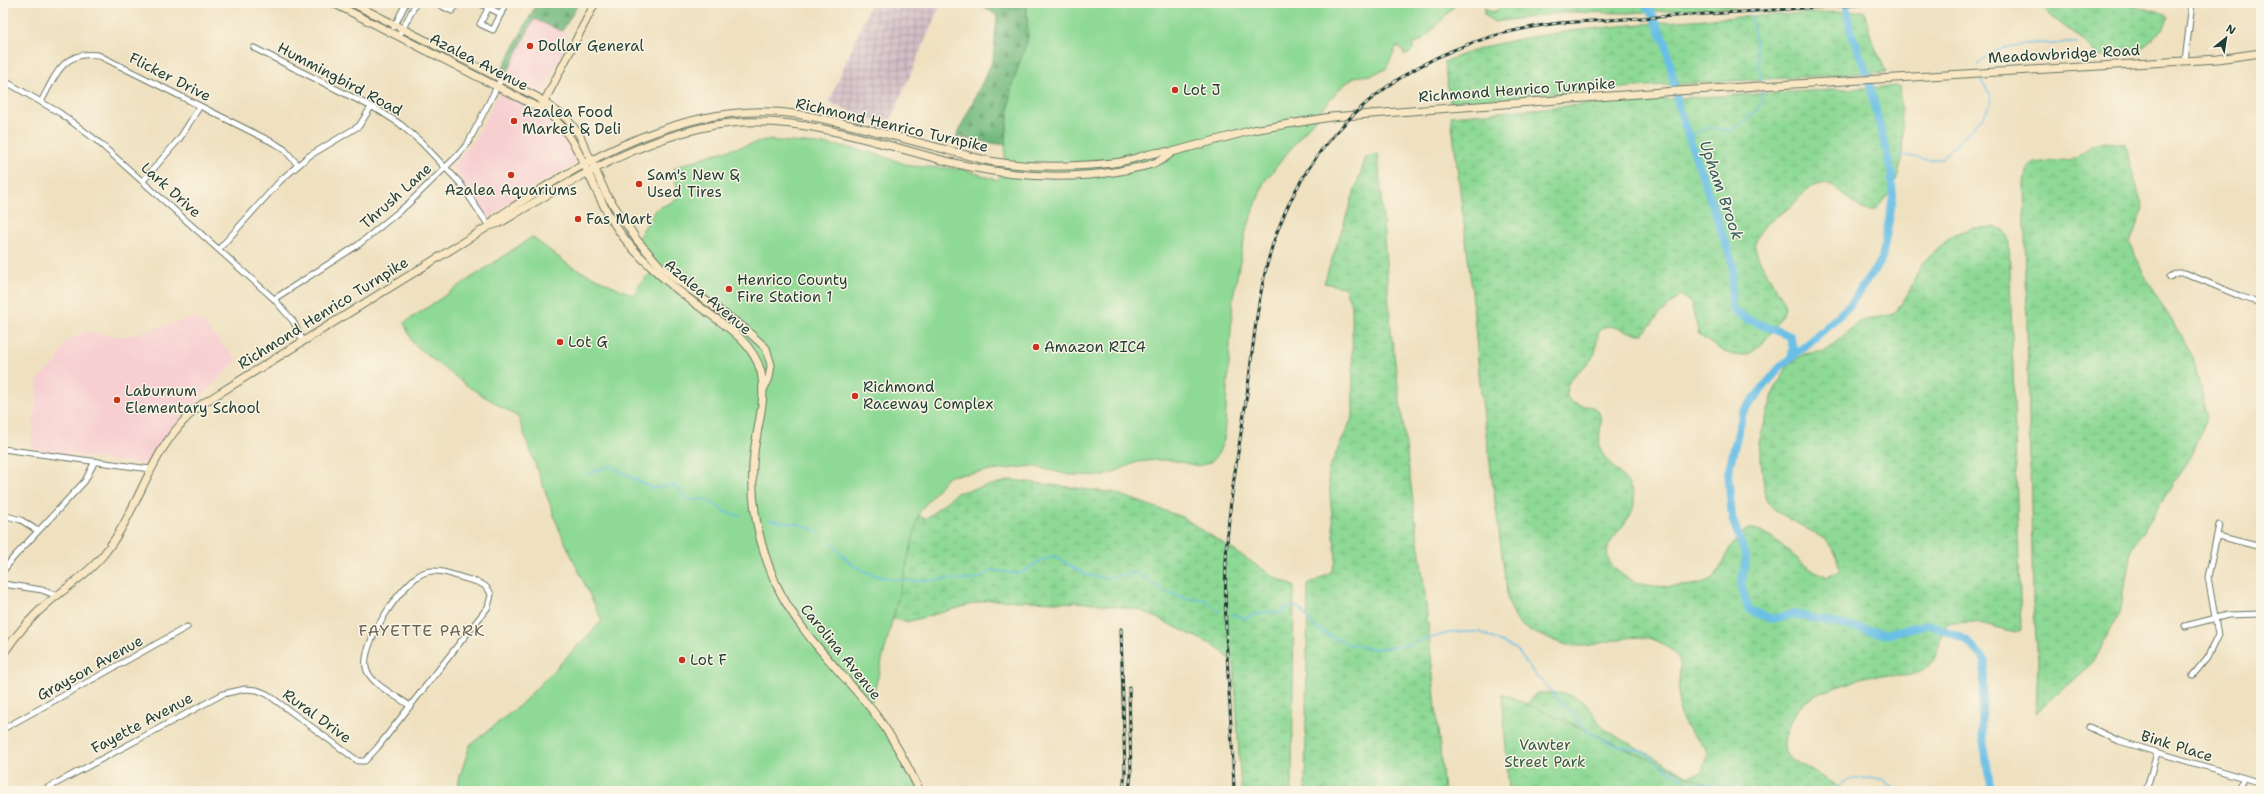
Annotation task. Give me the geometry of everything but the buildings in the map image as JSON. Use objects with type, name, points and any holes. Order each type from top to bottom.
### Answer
[{"type":"main road","name":"Azalea Avenue","points":[[333,3],[498,86],[543,104]]},
{"type":"main road","name":"Azalea Avenue","points":[[352,3],[501,79],[543,104],[574,127],[606,210],[625,239],[642,258],[688,298],[731,330],[747,346],[758,365],[763,390],[753,471],[757,522]]},
{"type":"main road","points":[[543,104],[595,3]]},
{"type":"main road","name":"Meadowbridge Road","points":[[1867,79],[2218,59],[2261,53]]},
{"type":"main road","name":"Richmond Henrico Turnpike","points":[[489,226],[495,219],[530,195],[588,163],[642,137],[693,121],[765,111],[802,115],[846,124],[995,162],[1056,167],[1115,163],[1163,151],[1172,152],[1253,130],[1312,119],[1675,91],[1867,79]]},
{"type":"main road","name":"Richmond Henrico Turnpike","points":[[3,654],[21,630],[57,596],[87,572],[105,553],[128,516],[150,469],[172,434],[196,408],[489,226],[500,223],[591,170],[647,145],[702,128],[747,122],[806,125],[875,141],[958,164],[1003,173],[1061,177],[1096,174],[1144,166],[1164,160],[1172,152]]},
{"type":"main road","name":"Azalea Avenue","points":[[591,170],[615,210],[649,254],[683,284],[744,328],[766,348],[772,365],[769,378],[763,390]]},
{"type":"main road","name":"Carolina Avenue","points":[[757,522],[768,564],[791,612],[812,641],[884,727],[920,791]]},
{"type":"street","points":[[3,6],[6,3]]},
{"type":"street","points":[[391,33],[406,3]]},
{"type":"street","points":[[399,36],[416,3]]},
{"type":"street","points":[[436,3],[452,11],[457,3]]},
{"type":"street","points":[[478,3],[490,6],[501,14]]},
{"type":"street","points":[[490,6],[480,24],[492,30],[506,3]]},
{"type":"street","points":[[2185,61],[2192,3]]},
{"type":"street","name":"Hummingbird Road","points":[[254,48],[371,107],[413,134],[446,167],[464,188],[489,226]]},
{"type":"street","name":"Flicker Drive","points":[[40,102],[65,62],[81,55],[90,54],[103,57],[276,144],[298,165]]},
{"type":"street","name":"Thrush Lane","points":[[274,299],[337,260],[370,237],[446,167],[468,143],[501,79]]},
{"type":"street","name":"Lark Drive","points":[[3,80],[82,128],[143,181],[274,299],[293,322],[303,341]]},
{"type":"street","points":[[143,181],[180,138],[200,106]]},
{"type":"street","points":[[219,249],[271,191],[298,165],[359,126],[371,107]]},
{"type":"street","points":[[2170,277],[2177,273],[2185,273],[2261,303]]},
{"type":"street","points":[[3,449],[150,469]]},
{"type":"street","points":[[3,571],[12,558],[85,481],[95,461]]},
{"type":"street","points":[[3,516],[21,520],[38,531]]},
{"type":"street","points":[[2193,675],[2214,646],[2218,634],[2208,577],[2218,536],[2219,525]]},
{"type":"street","points":[[2218,536],[2261,546]]},
{"type":"street","points":[[426,572],[448,574],[480,583],[488,588],[491,599],[488,607],[410,706],[374,680],[366,669],[367,651],[378,624],[410,583],[426,572]]},
{"type":"street","points":[[3,584],[42,590],[57,596]]},
{"type":"street","points":[[2186,626],[2216,618],[2245,614],[2261,614]]},
{"type":"street","name":"Grayson Avenue","points":[[3,729],[179,633],[187,627]]},
{"type":"street","name":"Fayette Avenue","points":[[42,791],[213,698],[234,690],[257,690]]},
{"type":"street","name":"Rural Drive","points":[[257,690],[268,694],[344,750],[363,762],[410,706]]},
{"type":"street","name":"Bink Place","points":[[2089,727],[2119,741],[2261,783]]},
{"type":"street","points":[[2146,791],[2157,753]]},
{"type":"street","points":[[2239,791],[2243,778]]},
{"type":"shaded area","points":[[871,3],[941,3],[888,127],[829,102]]},
{"type":"shaded area","points":[[534,19],[568,34],[562,52],[542,91],[538,94],[505,77]]},
{"type":"shaded area","points":[[500,91],[544,113],[565,133],[577,158],[572,167],[536,185],[493,215],[489,215],[485,214],[452,167],[475,139]]},
{"type":"shaded area","name":"Laburnum Elementary School","points":[[197,317],[237,360],[177,422],[146,465],[31,449],[38,378],[57,362],[65,343],[77,335],[90,332],[124,337]]},
{"type":"green space","points":[[537,3],[579,3],[562,31],[534,19],[506,74],[501,72]]},
{"type":"green space","points":[[979,3],[1027,3],[1028,39],[1011,89],[1005,145],[956,137],[993,60],[997,16]]},
{"type":"green space","name":"Richmond Raceway Complex","points":[[1027,3],[1457,3],[1423,40],[1413,44],[1413,50],[1409,54],[1404,54],[1402,49],[1397,46],[1386,69],[1371,75],[1354,77],[1338,90],[1264,182],[1245,234],[1233,298],[1224,440],[1217,456],[1209,463],[1199,466],[1171,460],[1137,462],[1105,476],[1070,475],[1032,466],[948,476],[920,511],[870,708],[920,791],[457,791],[470,745],[519,706],[602,621],[559,529],[518,417],[469,387],[436,362],[413,343],[404,323],[532,237],[570,266],[633,295],[643,280],[660,266],[637,240],[655,210],[678,199],[674,168],[710,155],[766,140],[842,146],[877,154],[910,166],[962,169],[997,180],[1003,173],[1011,89],[1028,39]]},
{"type":"green space","points":[[1509,3],[1528,3],[1536,6],[1541,3],[1803,3],[1628,13],[1569,12],[1494,22],[1484,14],[1484,8],[1493,12]]},
{"type":"green space","points":[[2039,3],[2128,5],[2160,12],[2168,18],[2163,30],[2135,53],[2099,57],[2086,42],[2053,18]]},
{"type":"green space","points":[[1864,11],[1871,38],[1886,72],[1646,86],[1450,103],[1444,62],[1466,53],[1512,40],[1560,32],[1607,27],[1747,16]]},
{"type":"green space","points":[[1899,86],[1903,132],[1901,162],[1897,177],[1891,190],[1876,210],[1870,211],[1857,206],[1834,187],[1820,184],[1815,185],[1807,190],[1789,208],[1767,224],[1758,235],[1755,246],[1758,257],[1785,304],[1784,312],[1781,318],[1763,343],[1746,355],[1738,356],[1729,354],[1720,349],[1699,335],[1691,303],[1680,295],[1658,316],[1643,334],[1607,326],[1601,329],[1598,335],[1595,353],[1587,364],[1572,378],[1567,389],[1567,397],[1576,404],[1592,407],[1598,411],[1601,420],[1599,440],[1601,450],[1608,461],[1626,481],[1633,493],[1634,505],[1630,516],[1610,543],[1607,553],[1610,562],[1627,578],[1634,582],[1649,586],[1681,586],[1707,581],[1714,577],[1730,548],[1742,533],[1747,530],[1754,529],[1771,537],[1809,568],[1828,577],[1840,570],[1836,554],[1826,540],[1776,511],[1767,502],[1765,496],[1759,442],[1774,391],[1787,367],[1804,354],[1825,351],[1860,321],[1891,315],[1896,311],[1908,294],[1922,263],[1954,234],[1973,228],[1995,227],[2003,230],[2009,240],[2021,630],[2015,632],[1975,622],[1947,623],[1932,663],[1921,672],[1907,676],[1876,675],[1863,677],[1827,690],[1804,703],[1797,710],[1788,728],[1784,742],[1785,752],[1787,756],[1845,791],[1527,791],[1525,706],[1536,693],[1562,694],[1580,700],[1589,707],[1607,731],[1688,776],[1701,772],[1709,755],[1682,719],[1679,704],[1680,662],[1677,656],[1669,648],[1657,641],[1631,637],[1592,645],[1567,645],[1542,636],[1523,626],[1516,618],[1508,601],[1481,394],[1471,282],[1451,116],[1613,102]]},
{"type":"green space","points":[[2104,142],[2126,144],[2129,160],[2143,208],[2130,243],[2142,271],[2193,357],[2207,415],[2191,455],[2131,551],[2121,608],[2094,661],[2036,713],[2038,660],[2033,602],[2024,183],[2026,170],[2032,163],[2076,159],[2091,146]]},
{"type":"green space","points":[[1378,154],[1391,331],[1425,594],[1444,791],[1305,791],[1308,585],[1331,572],[1336,560],[1328,471],[1353,416],[1352,305],[1344,287],[1324,283],[1366,157]]},
{"type":"green space","points":[[1012,480],[1115,493],[1182,517],[1278,579],[1294,586],[1292,791],[1241,791],[1234,663],[1217,647],[1140,610],[1092,603],[988,600],[906,622],[832,604],[874,496],[926,519],[956,493]]},
{"type":"green space","name":"Vawter Street Park","points":[[1502,693],[1721,791],[1509,791]]},
{"type":"waterway","name":"Upham Brook","points":[[1643,3],[1650,10],[1666,44],[1679,109],[1733,265],[1731,305],[1734,311],[1747,319],[1790,336],[1793,348],[1791,358]]},
{"type":"waterway","points":[[1749,3],[1762,84]]},
{"type":"waterway","points":[[1846,3],[1850,29],[1867,74],[1891,171],[1893,197],[1882,259],[1849,306],[1817,336],[1780,367],[1743,412],[1728,473],[1732,518],[1746,557],[1741,586],[1749,610],[1772,619],[1793,614],[1885,634],[1929,624],[1966,640],[1985,660],[1981,725],[1991,791]]},
{"type":"waterway","points":[[1978,65],[1997,51],[2010,47],[2038,43],[2077,43]]},
{"type":"waterway","points":[[1888,160],[1903,155],[1931,160],[1942,158],[1983,117],[1990,105],[1991,96],[1980,79]]},
{"type":"waterway","points":[[1689,139],[1704,129],[1713,128],[1731,131],[1744,122],[1758,109],[1761,103],[1762,88]]},
{"type":"waterway","points":[[587,474],[610,466],[652,488],[674,485],[687,499],[706,499],[725,512],[740,516]]},
{"type":"waterway","points":[[769,520],[799,524],[820,533]]},
{"type":"waterway","points":[[832,543],[846,560],[856,567],[890,579],[913,581],[949,579],[972,580],[981,578],[992,570],[1016,574],[1023,572],[1040,561],[1054,556],[1086,575],[1107,578],[1133,573],[1141,575],[1164,592],[1189,599],[1203,599],[1219,611]]},
{"type":"waterway","points":[[1232,614],[1244,618],[1266,612],[1279,613],[1290,606],[1300,608],[1315,628],[1347,644],[1376,649],[1403,646],[1452,632],[1480,632],[1517,650],[1533,672],[1590,733],[1615,745],[1643,751],[1666,769],[1690,783],[1732,787],[1737,791]]},
{"type":"waterway","points":[[1834,791],[1844,782],[1863,778],[1883,779],[1895,791]]},
{"type":"railway","points":[[1234,791],[1225,590],[1227,540],[1234,477],[1265,272],[1277,232],[1297,188],[1322,150],[1352,116],[1387,87],[1425,63],[1467,45],[1512,31],[1559,23],[1887,3]]},
{"type":"railway","points":[[1121,629],[1125,772],[1123,791]]},
{"type":"railway","points":[[1129,688],[1131,774],[1129,791]]},
{"type":"place","name":"Dollar General","points":[[530,46]]},
{"type":"place","name":"Lot J","points":[[1175,90]]},
{"type":"place","name":"Azalea Food Market & Deli","points":[[514,121]]},
{"type":"place","name":"Azalea Aquariums","points":[[511,175]]},
{"type":"place","name":"Sam's New & Used Tires","points":[[639,184]]},
{"type":"place","name":"Fas Mart","points":[[578,219]]},
{"type":"place","name":"Henrico County Fire Station 1","points":[[729,289]]},
{"type":"place","name":"Lot G","points":[[560,342]]},
{"type":"place","name":"Amazon RIC4","points":[[1036,347]]},
{"type":"place","name":"Richmond Raceway Complex","points":[[855,396]]},
{"type":"place","name":"Laburnum Elementary School","points":[[117,400]]},
{"type":"place","name":"Lot F","points":[[682,660]]},
{"type":"district","name":"FAYETTE PARK","points":[[422,630]]}]
